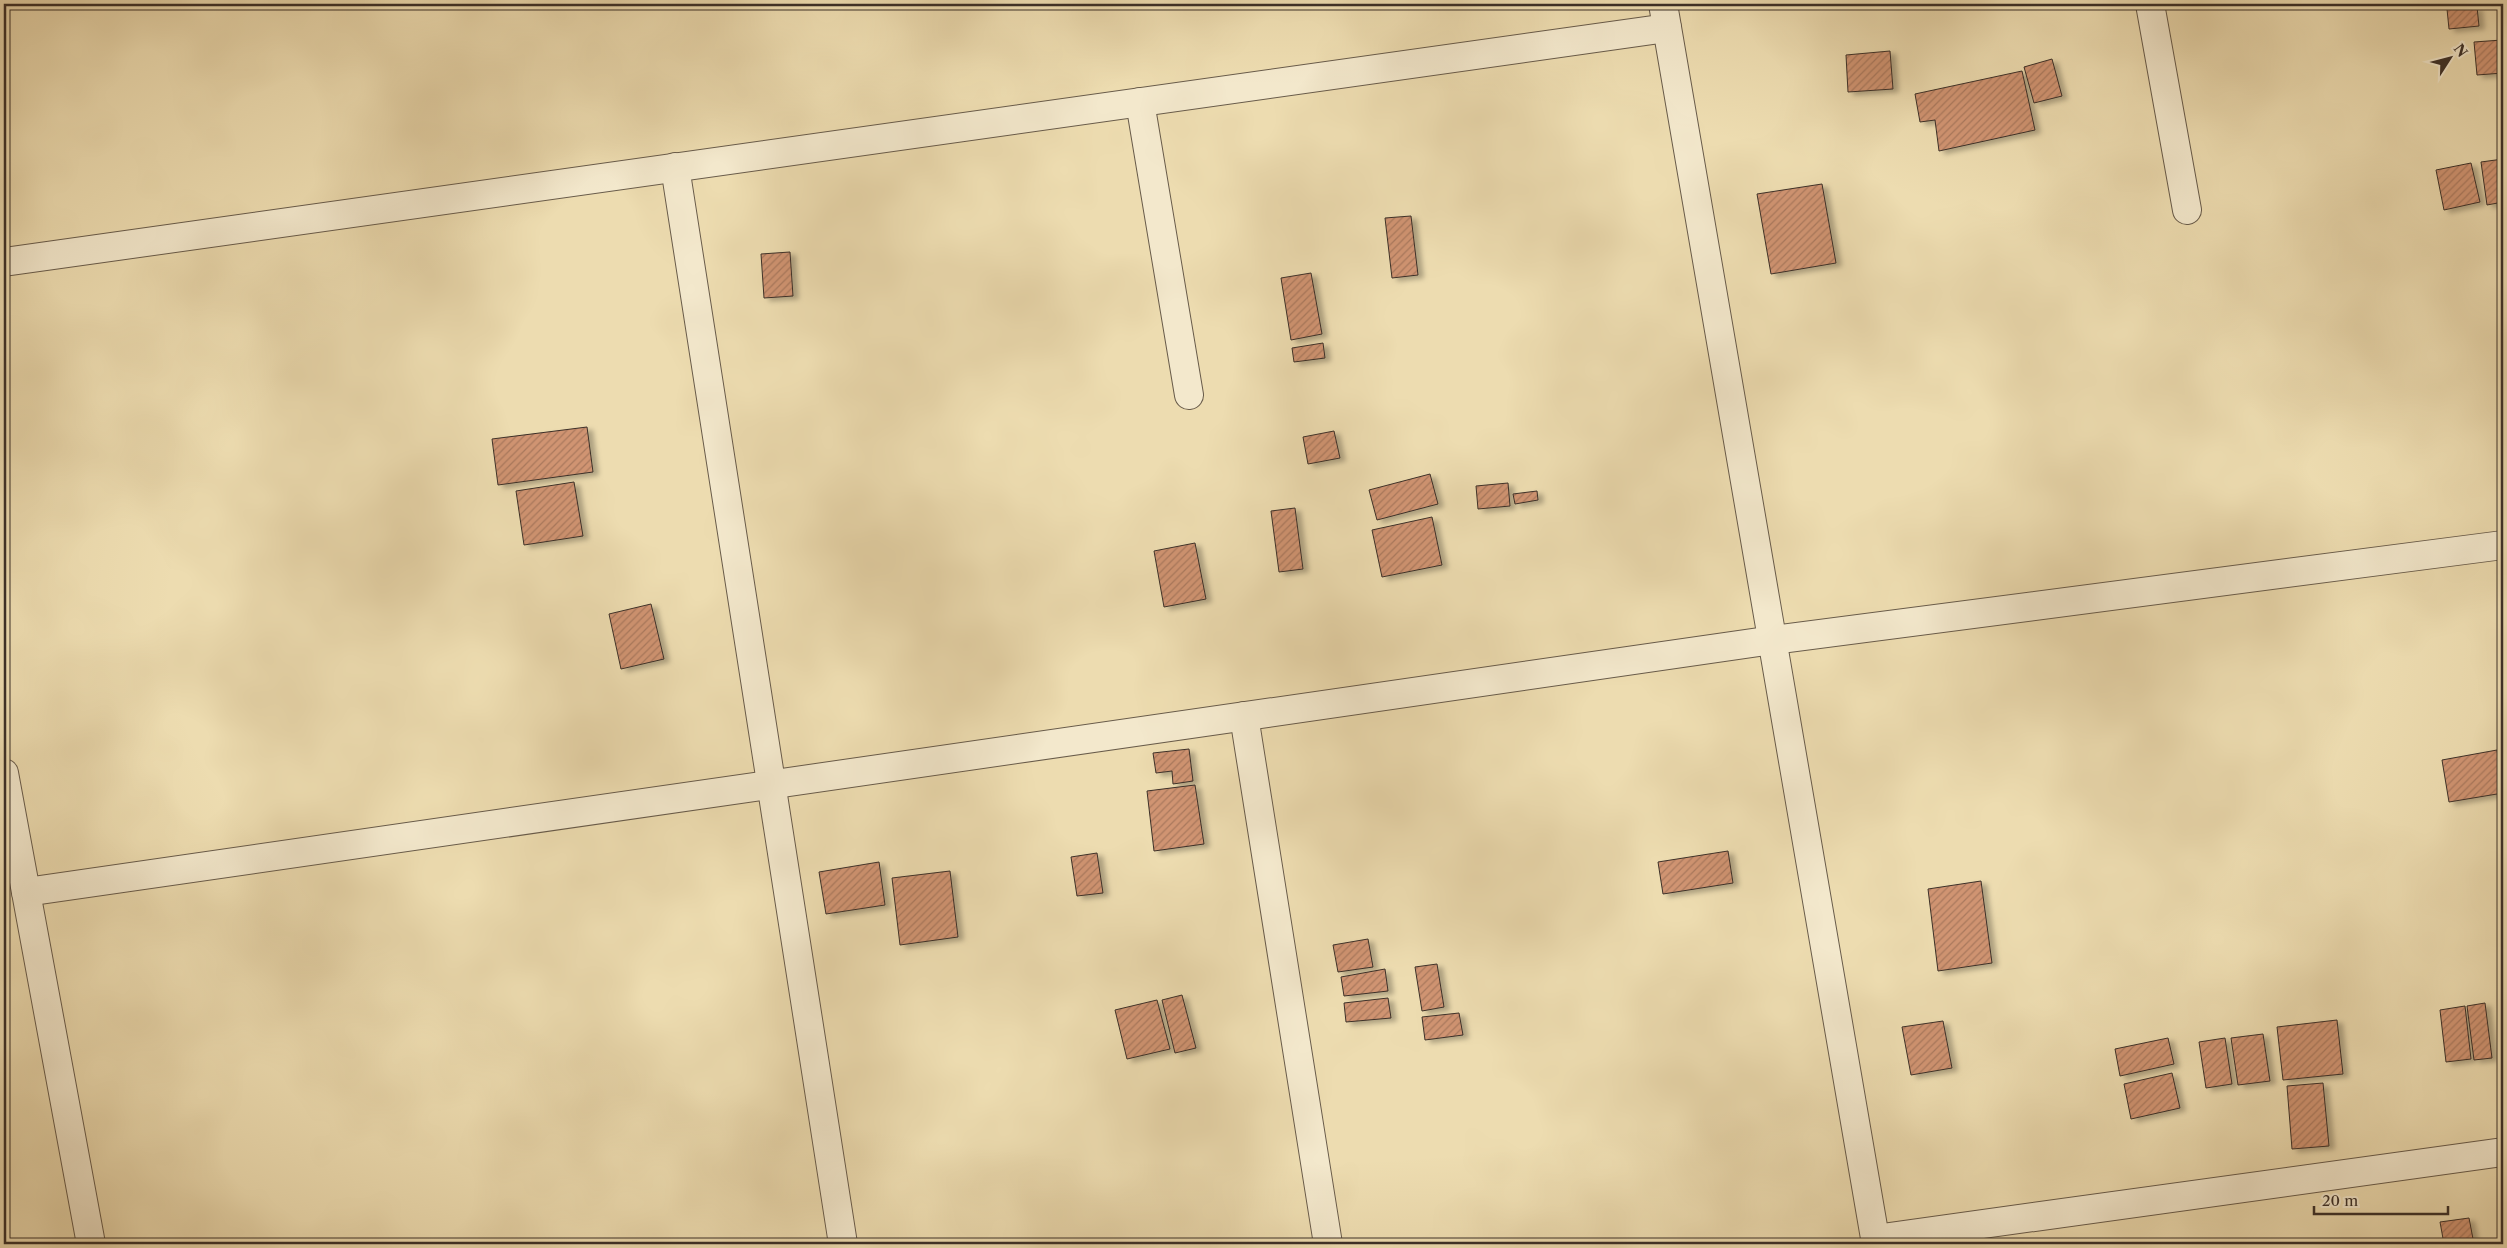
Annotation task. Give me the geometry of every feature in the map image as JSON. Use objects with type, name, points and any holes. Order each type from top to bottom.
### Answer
[{"type":"street","points":[[2150,4],[2187,210]]},
{"type":"street","points":[[4,262],[1140,102],[1665,16],[1876,1242],[2503,1152]]},
{"type":"street","points":[[1140,102],[1190,395]]},
{"type":"street","points":[[675,167],[843,1244]]},
{"type":"street","points":[[26,892],[1773,640],[2503,545]]},
{"type":"street","points":[[1244,716],[1328,1244]]},
{"type":"street","points":[[4,773],[91,1244]]},
{"type":"building","points":[[2477,7],[2479,26],[2449,29],[2447,9]]},
{"type":"building","points":[[2502,40],[2503,73],[2477,75],[2474,42]]},
{"type":"building","points":[[1890,51],[1893,89],[1848,92],[1846,55]]},
{"type":"building","points":[[2052,59],[2062,96],[2034,103],[2024,67]]},
{"type":"building","points":[[2022,71],[2035,130],[1939,151],[1935,120],[1920,122],[1915,94]]},
{"type":"building","points":[[2503,159],[2503,202],[2487,205],[2481,162]]},
{"type":"building","points":[[2471,163],[2480,202],[2444,210],[2436,170]]},
{"type":"building","points":[[1822,184],[1836,263],[1771,274],[1757,194]]},
{"type":"building","points":[[1411,216],[1418,275],[1392,278],[1385,218]]},
{"type":"building","points":[[790,252],[793,296],[764,298],[761,254]]},
{"type":"building","points":[[1311,273],[1322,334],[1291,340],[1281,278]]},
{"type":"building","points":[[1323,343],[1325,358],[1294,362],[1292,348]]},
{"type":"building","points":[[587,427],[593,472],[498,485],[492,439]]},
{"type":"building","points":[[1334,431],[1340,458],[1308,464],[1303,437]]},
{"type":"building","points":[[1430,474],[1438,504],[1377,520],[1369,490]]},
{"type":"building","points":[[574,482],[583,536],[524,545],[516,491]]},
{"type":"building","points":[[1508,483],[1510,506],[1478,509],[1476,486]]},
{"type":"building","points":[[1537,491],[1538,500],[1515,504],[1513,494]]},
{"type":"building","points":[[1295,508],[1303,569],[1279,572],[1271,511]]},
{"type":"building","points":[[1432,517],[1442,565],[1382,577],[1372,530]]},
{"type":"building","points":[[1195,543],[1206,599],[1164,607],[1154,551]]},
{"type":"building","points":[[651,604],[664,659],[621,669],[609,614]]},
{"type":"building","points":[[1189,749],[1193,781],[1173,784],[1172,771],[1156,773],[1153,753]]},
{"type":"building","points":[[2497,750],[2503,793],[2449,802],[2442,760]]},
{"type":"building","points":[[1195,785],[1204,844],[1154,851],[1147,791]]},
{"type":"building","points":[[1728,851],[1733,883],[1663,894],[1658,862]]},
{"type":"building","points":[[1097,853],[1103,893],[1077,896],[1071,857]]},
{"type":"building","points":[[879,862],[885,905],[826,914],[819,872]]},
{"type":"building","points":[[950,871],[958,937],[900,945],[892,878]]},
{"type":"building","points":[[1981,881],[1992,963],[1938,971],[1928,889]]},
{"type":"building","points":[[1368,939],[1373,967],[1338,972],[1333,945]]},
{"type":"building","points":[[1437,964],[1444,1007],[1422,1011],[1415,967]]},
{"type":"building","points":[[1385,969],[1388,991],[1344,996],[1341,977]]},
{"type":"building","points":[[1182,995],[1196,1048],[1175,1053],[1162,1000]]},
{"type":"building","points":[[1388,998],[1391,1018],[1346,1022],[1344,1003]]},
{"type":"building","points":[[1157,1000],[1170,1049],[1127,1059],[1115,1010]]},
{"type":"building","points":[[2485,1003],[2492,1058],[2474,1060],[2467,1006]]},
{"type":"building","points":[[2465,1006],[2471,1059],[2446,1062],[2440,1010]]},
{"type":"building","points":[[1459,1013],[1463,1035],[1425,1040],[1422,1017]]},
{"type":"building","points":[[2337,1020],[2343,1074],[2283,1080],[2277,1027]]},
{"type":"building","points":[[1943,1021],[1952,1068],[1911,1075],[1902,1027]]},
{"type":"building","points":[[2263,1034],[2270,1081],[2238,1085],[2231,1038]]},
{"type":"building","points":[[2168,1038],[2174,1064],[2120,1076],[2115,1049]]},
{"type":"building","points":[[2225,1038],[2232,1084],[2206,1088],[2199,1042]]},
{"type":"building","points":[[2172,1073],[2180,1108],[2131,1119],[2124,1084]]},
{"type":"building","points":[[2323,1083],[2329,1146],[2292,1149],[2287,1086]]},
{"type":"building","points":[[2469,1218],[2474,1244],[2444,1244],[2440,1222]]}]
